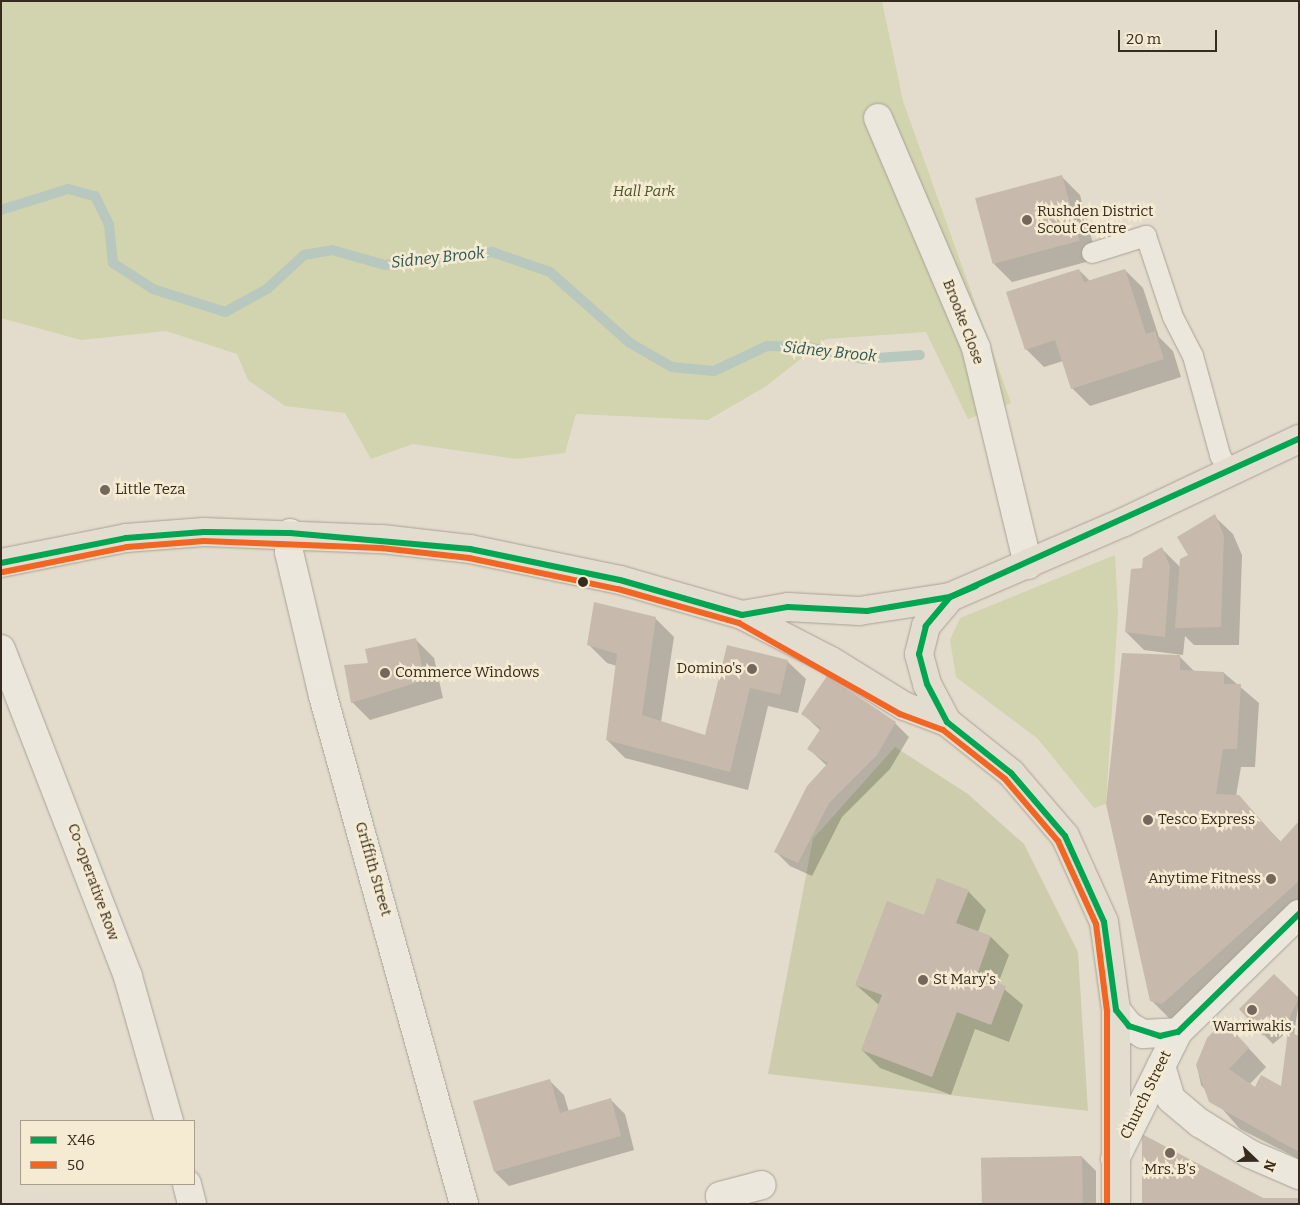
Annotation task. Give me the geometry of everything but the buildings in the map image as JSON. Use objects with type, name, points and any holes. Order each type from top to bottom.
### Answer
[{"type":"main road","points":[[742,616],[788,607],[859,611],[950,597],[1028,565],[1230,474],[1299,439]]},
{"type":"main road","points":[[1,562],[126,538],[204,532],[290,533],[470,549],[620,580],[742,616],[830,661],[904,706],[947,722],[1012,773],[1064,836],[1104,922],[1116,1010],[1116,1204]]},
{"type":"main road","points":[[947,722],[926,684],[919,654],[926,626],[950,597]]},
{"type":"street","name":"Brooke Close","points":[[878,118],[976,348],[1028,565]]},
{"type":"street","name":"Griffith Street","points":[[290,533],[289,552],[323,696],[464,1204]]},
{"type":"street","name":"Co-operative Row","points":[[1,649],[128,977],[169,1120]]},
{"type":"street","name":"Church Street","points":[[1115,1158],[1178,1032],[1299,914]]},
{"type":"street","name":"Church Street","points":[[1116,1010],[1128,1026],[1143,1034],[1178,1032]]},
{"type":"street","points":[[1161,1066],[1171,1098],[1200,1123],[1250,1154],[1299,1175]]},
{"type":"street","points":[[187,1185],[192,1204]]},
{"type":"street","points":[[722,1204],[720,1196],[762,1185]]},
{"type":"lane","points":[[1092,253],[1146,236],[1173,317],[1193,356],[1220,455],[1230,474]]},
{"type":"green space","name":"Hall Park","points":[[1,1],[882,1],[903,101],[1011,403],[968,419],[926,332],[826,339],[765,387],[708,420],[576,414],[565,453],[517,459],[413,444],[371,459],[345,413],[285,406],[248,380],[237,354],[166,331],[81,340],[1,318]]},
{"type":"green space","points":[[1115,555],[1118,612],[1106,804],[1094,808],[1038,739],[956,677],[950,640],[960,618]]},
{"type":"green space","points":[[895,747],[968,794],[1024,844],[1078,952],[1088,1111],[768,1074],[813,839]]},
{"type":"waterway","name":"Sidney Brook","points":[[1,210],[68,189],[95,196],[109,225],[113,263],[153,289],[225,312],[267,289],[304,255],[332,250],[385,265],[492,252],[550,272],[630,343],[672,367],[714,371],[767,346],[809,347],[863,359],[920,355]]},
{"type":"transit line","name":"X46","points":[[1,563],[126,538],[204,532],[290,533],[470,549],[620,580],[742,615],[788,607],[867,611],[950,597],[1299,439]]},
{"type":"transit line","name":"50","points":[[3,572],[127,547],[204,541],[381,548],[469,558],[618,589],[739,623],[900,714],[943,730],[1005,779],[1058,841],[1096,924],[1107,1011],[1107,1204]]},
{"type":"transit line","name":"X46","points":[[976,586],[950,597],[926,626],[919,654],[927,684],[947,722],[1011,773],[1065,836],[1104,922],[1116,1010],[1129,1026],[1160,1036],[1178,1032],[1299,914]]},
{"type":"place","name":"Rushden District Scout Centre","points":[[1027,220]]},
{"type":"place","name":"Little Teza","points":[[105,490]]},
{"type":"place","name":"Domino's","points":[[752,669]]},
{"type":"place","name":"Commerce Windows","points":[[385,673]]},
{"type":"place","name":"Tesco Express","points":[[1148,820]]},
{"type":"place","name":"Anytime Fitness","points":[[1271,879]]},
{"type":"place","name":"St Mary's","points":[[923,980]]},
{"type":"place","name":"Warriwakis","points":[[1252,1010]]},
{"type":"place","name":"Mrs. B's","points":[[1170,1153]]}]
